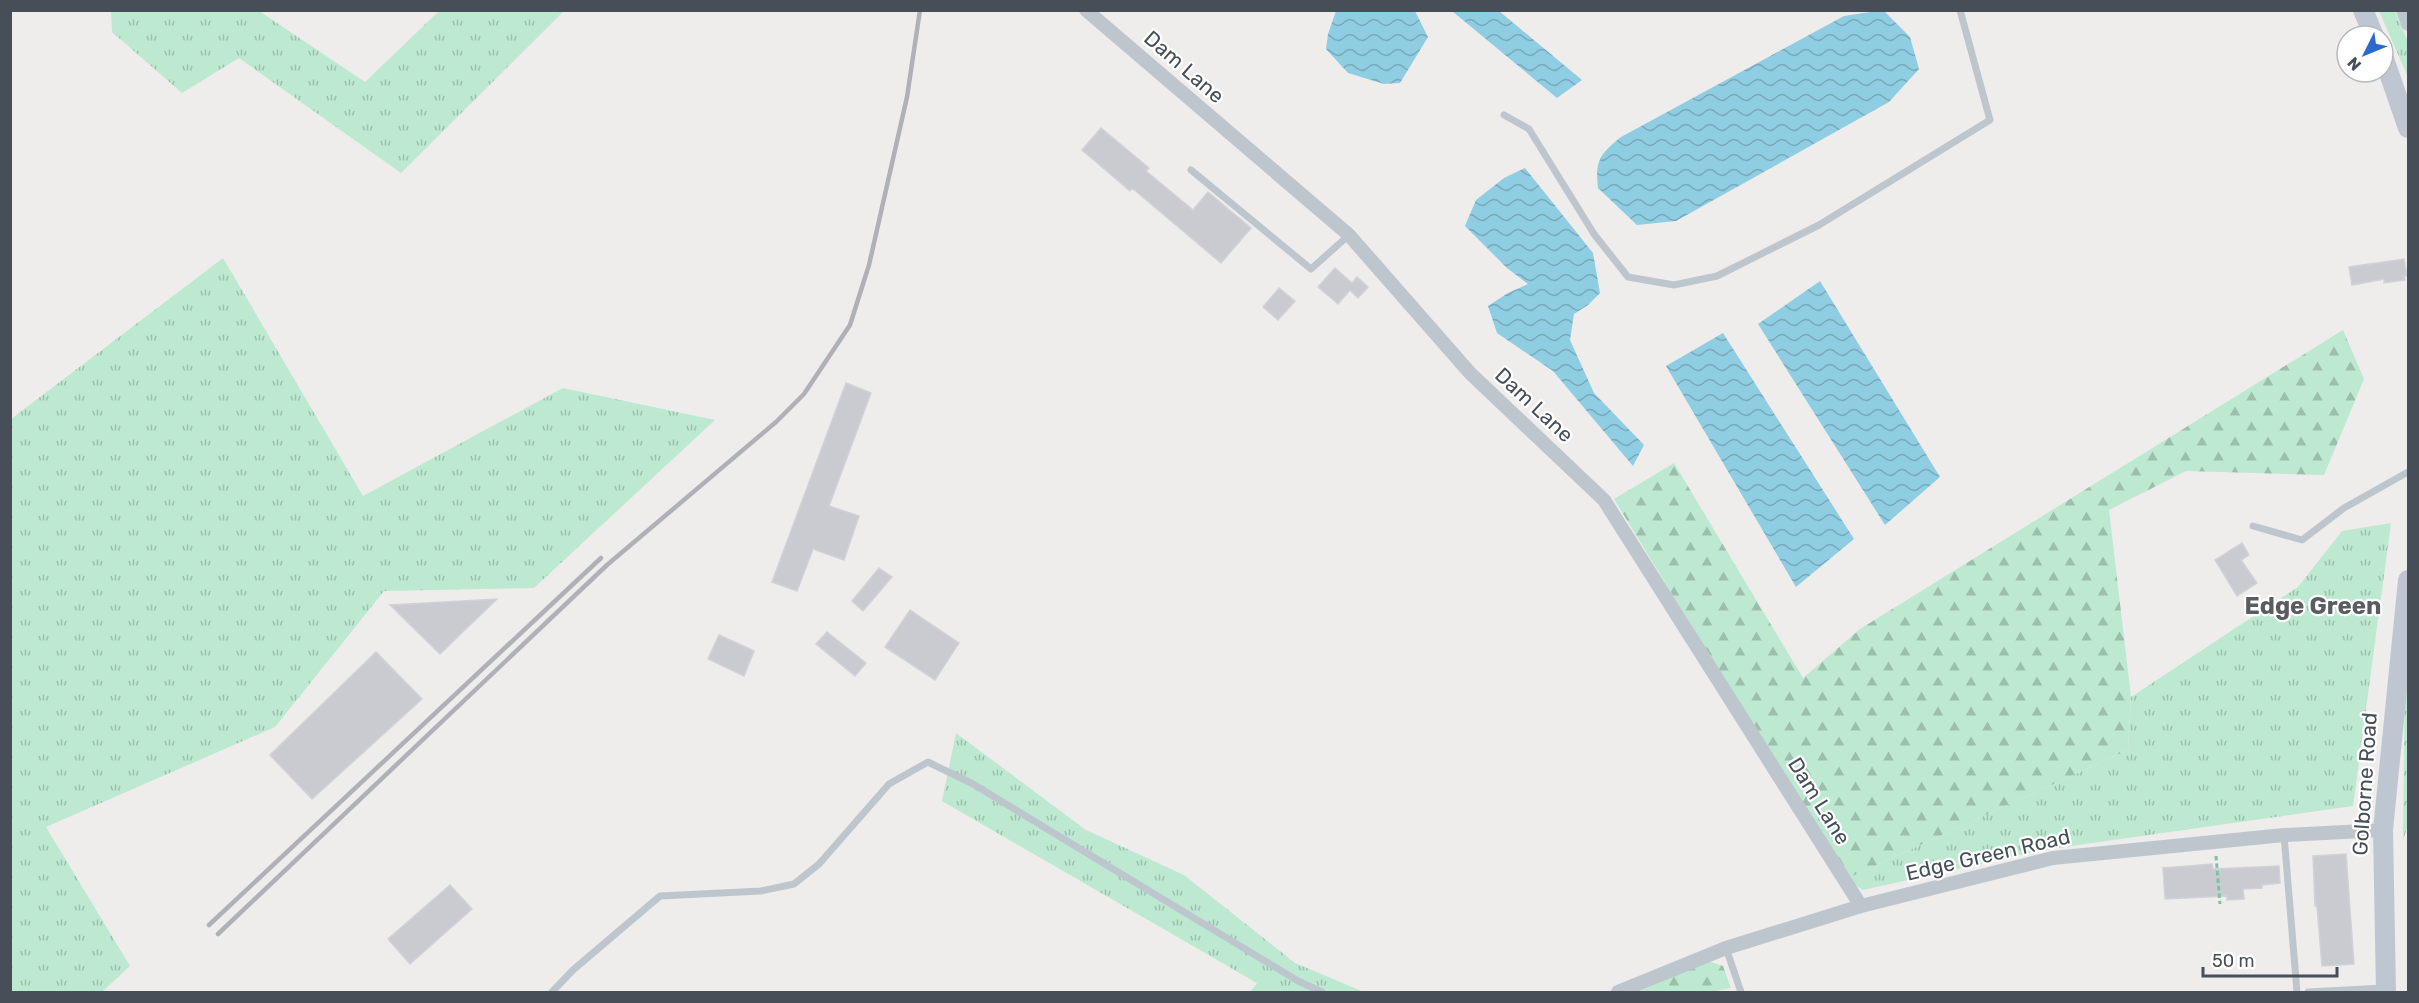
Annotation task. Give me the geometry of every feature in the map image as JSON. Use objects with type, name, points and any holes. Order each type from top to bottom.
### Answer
[{"type":"main road","points":[[2363,10],[2369,24]]},
{"type":"main road","points":[[2393,84],[2409,128]]},
{"type":"main road","name":"Golborne Road","points":[[2386,990],[2383,830],[2409,580]]},
{"type":"street","name":"Dam Lane","points":[[1086,10],[1349,236],[1470,373],[1604,500],[1861,906]]},
{"type":"street","points":[[2403,10],[2409,24]]},
{"type":"street","name":"Edge Green Road","points":[[1618,993],[1726,948],[1861,906],[2053,858],[2284,835],[2383,830]]},
{"type":"lane","points":[[1504,115],[1529,129],[1594,234],[1629,277],[1674,285],[1718,276],[1819,225],[1990,120],[1960,10]]},
{"type":"lane","points":[[1191,170],[1311,269],[1349,236]]},
{"type":"lane","points":[[2253,526],[2302,540],[2344,508],[2409,472]]},
{"type":"lane","points":[[552,993],[573,970],[660,896],[761,891],[794,884],[819,864],[889,783],[928,762],[973,784],[1298,981],[1322,993]]},
{"type":"lane","points":[[2284,835],[2297,993]]},
{"type":"lane","points":[[1726,948],[1741,993]]},
{"type":"lane","points":[[2308,993],[2386,990]]},
{"type":"path","points":[[2214,842],[2220,904]]},
{"type":"green space","points":[[111,11],[259,11],[365,82],[439,11],[564,11],[401,173],[239,58],[182,93],[112,32]]},
{"type":"green space","points":[[2379,11],[2395,11],[2408,42],[2408,77],[2395,47],[2395,24],[2385,24]]},
{"type":"green space","points":[[223,258],[363,496],[563,388],[715,420],[534,588],[384,591],[275,727],[46,827],[130,966],[102,992],[11,992],[11,419]]},
{"type":"green space","points":[[2343,330],[2364,379],[2324,475],[2186,471],[2109,510],[2131,697],[2128,750],[1846,879],[1614,499],[1674,463],[1803,678],[1860,629]]},
{"type":"green space","points":[[2391,523],[2353,806],[2043,850],[1863,890],[1846,879],[2128,750],[2131,697],[2298,587],[2342,531]]},
{"type":"green space","points":[[2408,644],[2408,825],[2403,840],[2405,663]]},
{"type":"green space","points":[[956,733],[1086,830],[1184,875],[1295,963],[1364,992],[1250,992],[1257,983],[942,801]]},
{"type":"green space","points":[[1708,961],[1723,966],[1731,988],[1710,992],[1638,992]]},
{"type":"water","points":[[1336,11],[1415,11],[1428,37],[1400,83],[1384,84],[1348,73],[1326,49],[1328,34]]},
{"type":"water","points":[[1452,11],[1499,11],[1582,80],[1557,98]]},
{"type":"water","points":[[1884,11],[1910,37],[1919,69],[1889,102],[1676,221],[1637,225],[1598,188],[1597,171],[1600,158],[1621,137],[1844,16]]},
{"type":"water","points":[[1525,168],[1593,253],[1600,293],[1574,314],[1570,340],[1594,393],[1644,445],[1633,466],[1553,371],[1497,333],[1488,306],[1528,284],[1507,268],[1465,226],[1476,200],[1504,178]]},
{"type":"water","points":[[1820,281],[1940,477],[1885,525],[1758,324]]},
{"type":"water","points":[[1723,333],[1854,539],[1796,587],[1666,366]]},
{"type":"building","points":[[1101,128],[1149,168],[1146,171],[1193,210],[1208,192],[1251,228],[1221,263],[1132,188],[1130,191],[1082,150]]},
{"type":"building","points":[[2404,259],[2407,276],[2404,276],[2405,280],[2384,283],[2384,279],[2352,285],[2349,267]]},
{"type":"building","points":[[1335,268],[1352,283],[1357,277],[1368,287],[1358,298],[1350,290],[1338,304],[1318,287]]},
{"type":"building","points":[[1279,288],[1295,301],[1278,320],[1263,307]]},
{"type":"building","points":[[846,383],[871,393],[829,506],[859,516],[844,560],[813,549],[797,591],[772,582]]},
{"type":"building","points":[[2242,543],[2249,555],[2241,560],[2257,583],[2237,596],[2215,560]]},
{"type":"building","points":[[879,568],[892,577],[863,611],[852,601]]},
{"type":"building","points":[[497,599],[440,654],[390,605]]},
{"type":"building","points":[[910,610],[959,643],[935,680],[885,647]]},
{"type":"building","points":[[827,632],[866,663],[855,676],[816,644]]},
{"type":"building","points":[[719,635],[754,651],[744,676],[708,659]]},
{"type":"building","points":[[376,652],[422,699],[312,799],[270,755]]},
{"type":"building","points":[[2346,854],[2354,964],[2322,966],[2317,906],[2315,906],[2313,856]]},
{"type":"building","points":[[2212,864],[2213,869],[2279,866],[2280,883],[2262,885],[2262,888],[2243,889],[2244,899],[2227,900],[2227,896],[2165,899],[2163,868]]},
{"type":"building","points":[[450,885],[472,909],[410,964],[388,939]]},
{"type":"railway","points":[[218,934],[607,565],[776,422],[804,394],[850,325],[869,265],[907,97],[920,10]]},
{"type":"railway","points":[[209,925],[601,558]]},
{"type":"district","name":"Edge Green","points":[[2313,606]]}]
